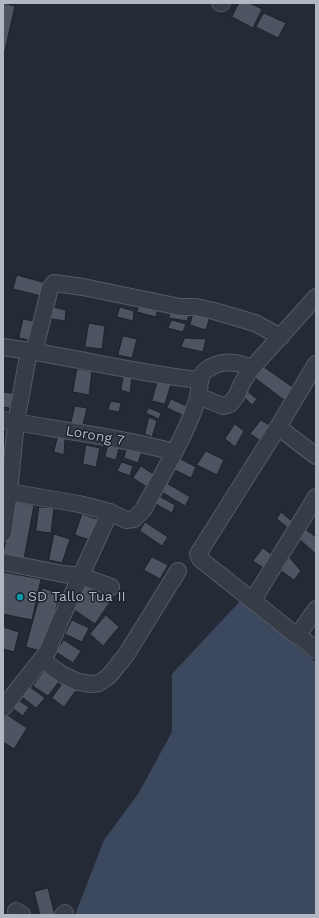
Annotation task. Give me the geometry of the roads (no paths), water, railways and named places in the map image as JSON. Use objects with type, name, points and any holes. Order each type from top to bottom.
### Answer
[{"type":"street","points":[[3,532],[10,421],[50,288],[54,283],[83,287],[180,307],[196,307],[214,311],[255,323],[281,337]]},
{"type":"street","points":[[198,396],[223,406],[230,404],[255,364],[316,297]]},
{"type":"street","points":[[3,347],[151,374],[200,380]]},
{"type":"street","points":[[6,492],[52,498],[110,512],[129,520],[134,519],[139,514],[184,433],[198,396],[200,380],[204,372],[218,364],[236,362],[255,364]]},
{"type":"street","points":[[316,364],[198,554],[200,559],[253,600],[292,633],[298,635],[316,650]]},
{"type":"street","name":"Lorong 7","points":[[10,421],[101,436],[174,452]]},
{"type":"street","points":[[278,427],[316,456]]},
{"type":"street","points":[[253,600],[316,497]]},
{"type":"street","points":[[3,706],[48,651],[60,621],[110,512]]},
{"type":"street","points":[[3,562],[63,574],[81,576],[111,587]]},
{"type":"street","points":[[42,660],[62,675],[78,682],[92,684],[99,683],[109,676],[126,655],[178,571]]},
{"type":"street","points":[[298,635],[316,610]]},
{"type":"water","points":[[241,600],[316,662],[316,915],[75,915],[104,840],[138,794],[172,732],[172,674]]},
{"type":"place","name":"SD Tallo Tua II","points":[[20,597]]}]
